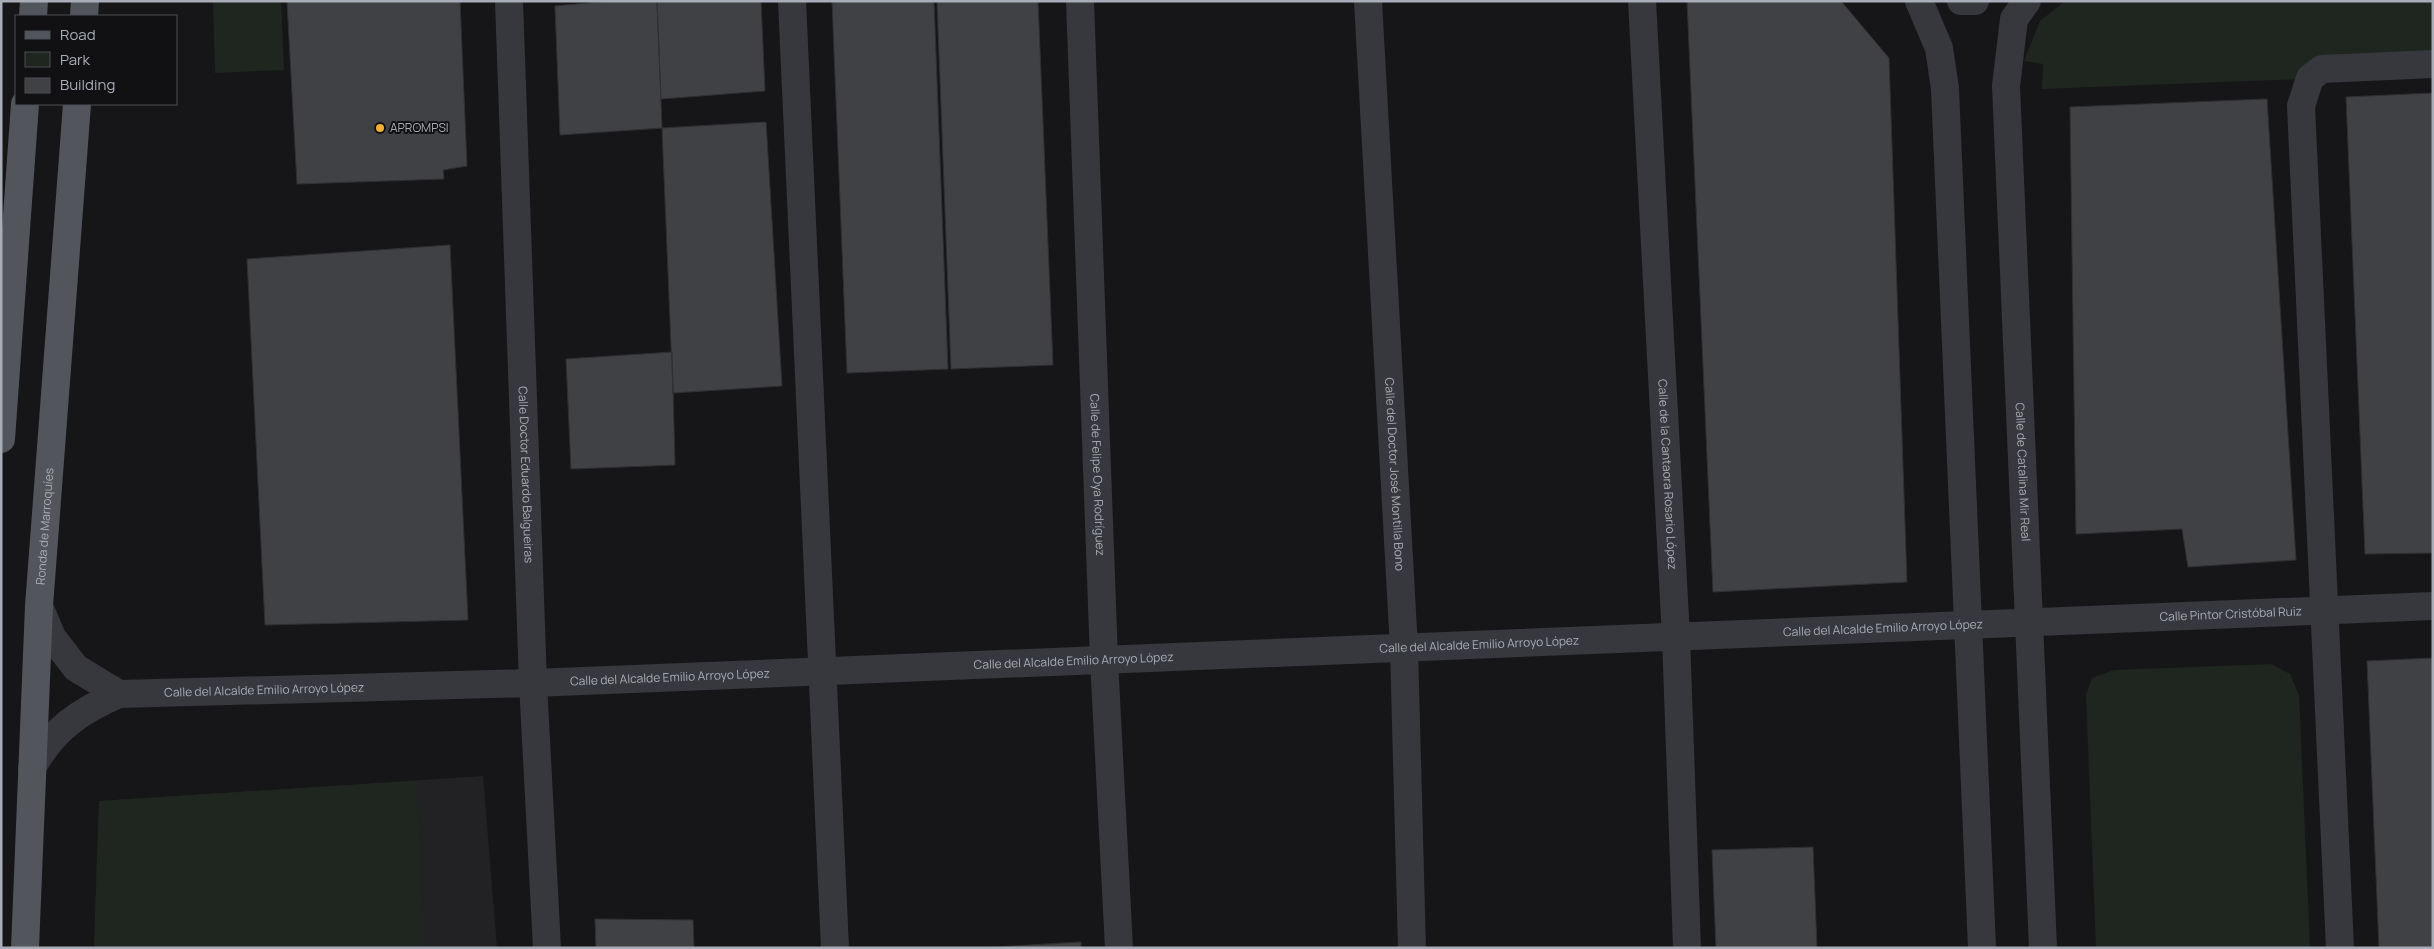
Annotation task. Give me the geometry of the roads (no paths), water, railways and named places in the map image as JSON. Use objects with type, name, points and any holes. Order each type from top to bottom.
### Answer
[{"type":"main road","points":[[32,15],[34,1]]},
{"type":"main road","points":[[84,15],[85,1]]},
{"type":"main road","points":[[1,439],[25,105]]},
{"type":"main road","name":"Ronda de Marroquíes","points":[[25,948],[39,606],[77,105]]},
{"type":"street","name":"Calle Doctor Eduardo Balgueiras","points":[[509,1],[533,683],[547,948]]},
{"type":"street","points":[[792,1],[824,671],[835,948]]},
{"type":"street","name":"Calle de Felipe Oya Rodríguez","points":[[1080,1],[1104,660],[1118,948]]},
{"type":"street","name":"Calle del Doctor José Montilla Bono","points":[[1368,1],[1404,648],[1412,948]]},
{"type":"street","name":"Calle de la Cantaora Rosario López","points":[[1642,1],[1676,637],[1687,948]]},
{"type":"street","points":[[1919,1],[1939,48],[1945,89],[1982,948]]},
{"type":"street","points":[[1961,1],[1974,1]]},
{"type":"street","name":"Calle de Catalina Mir Real","points":[[2026,1],[2014,19],[2006,86],[2043,948]]},
{"type":"street","points":[[2340,948],[2303,168],[2302,99],[2310,78],[2322,69],[2433,64]]},
{"type":"street","points":[[39,606],[52,637],[76,668],[119,694]]},
{"type":"street","name":"Calle Pintor Cristóbal Ruiz","points":[[2029,622],[2433,606]]},
{"type":"street","name":"Calle del Alcalde Emilio Arroyo López","points":[[119,694],[533,683],[2029,622]]},
{"type":"street","points":[[32,768],[44,746],[67,723],[89,707],[119,694]]},
{"type":"place","name":"APROMPSI","points":[[380,128]]}]
